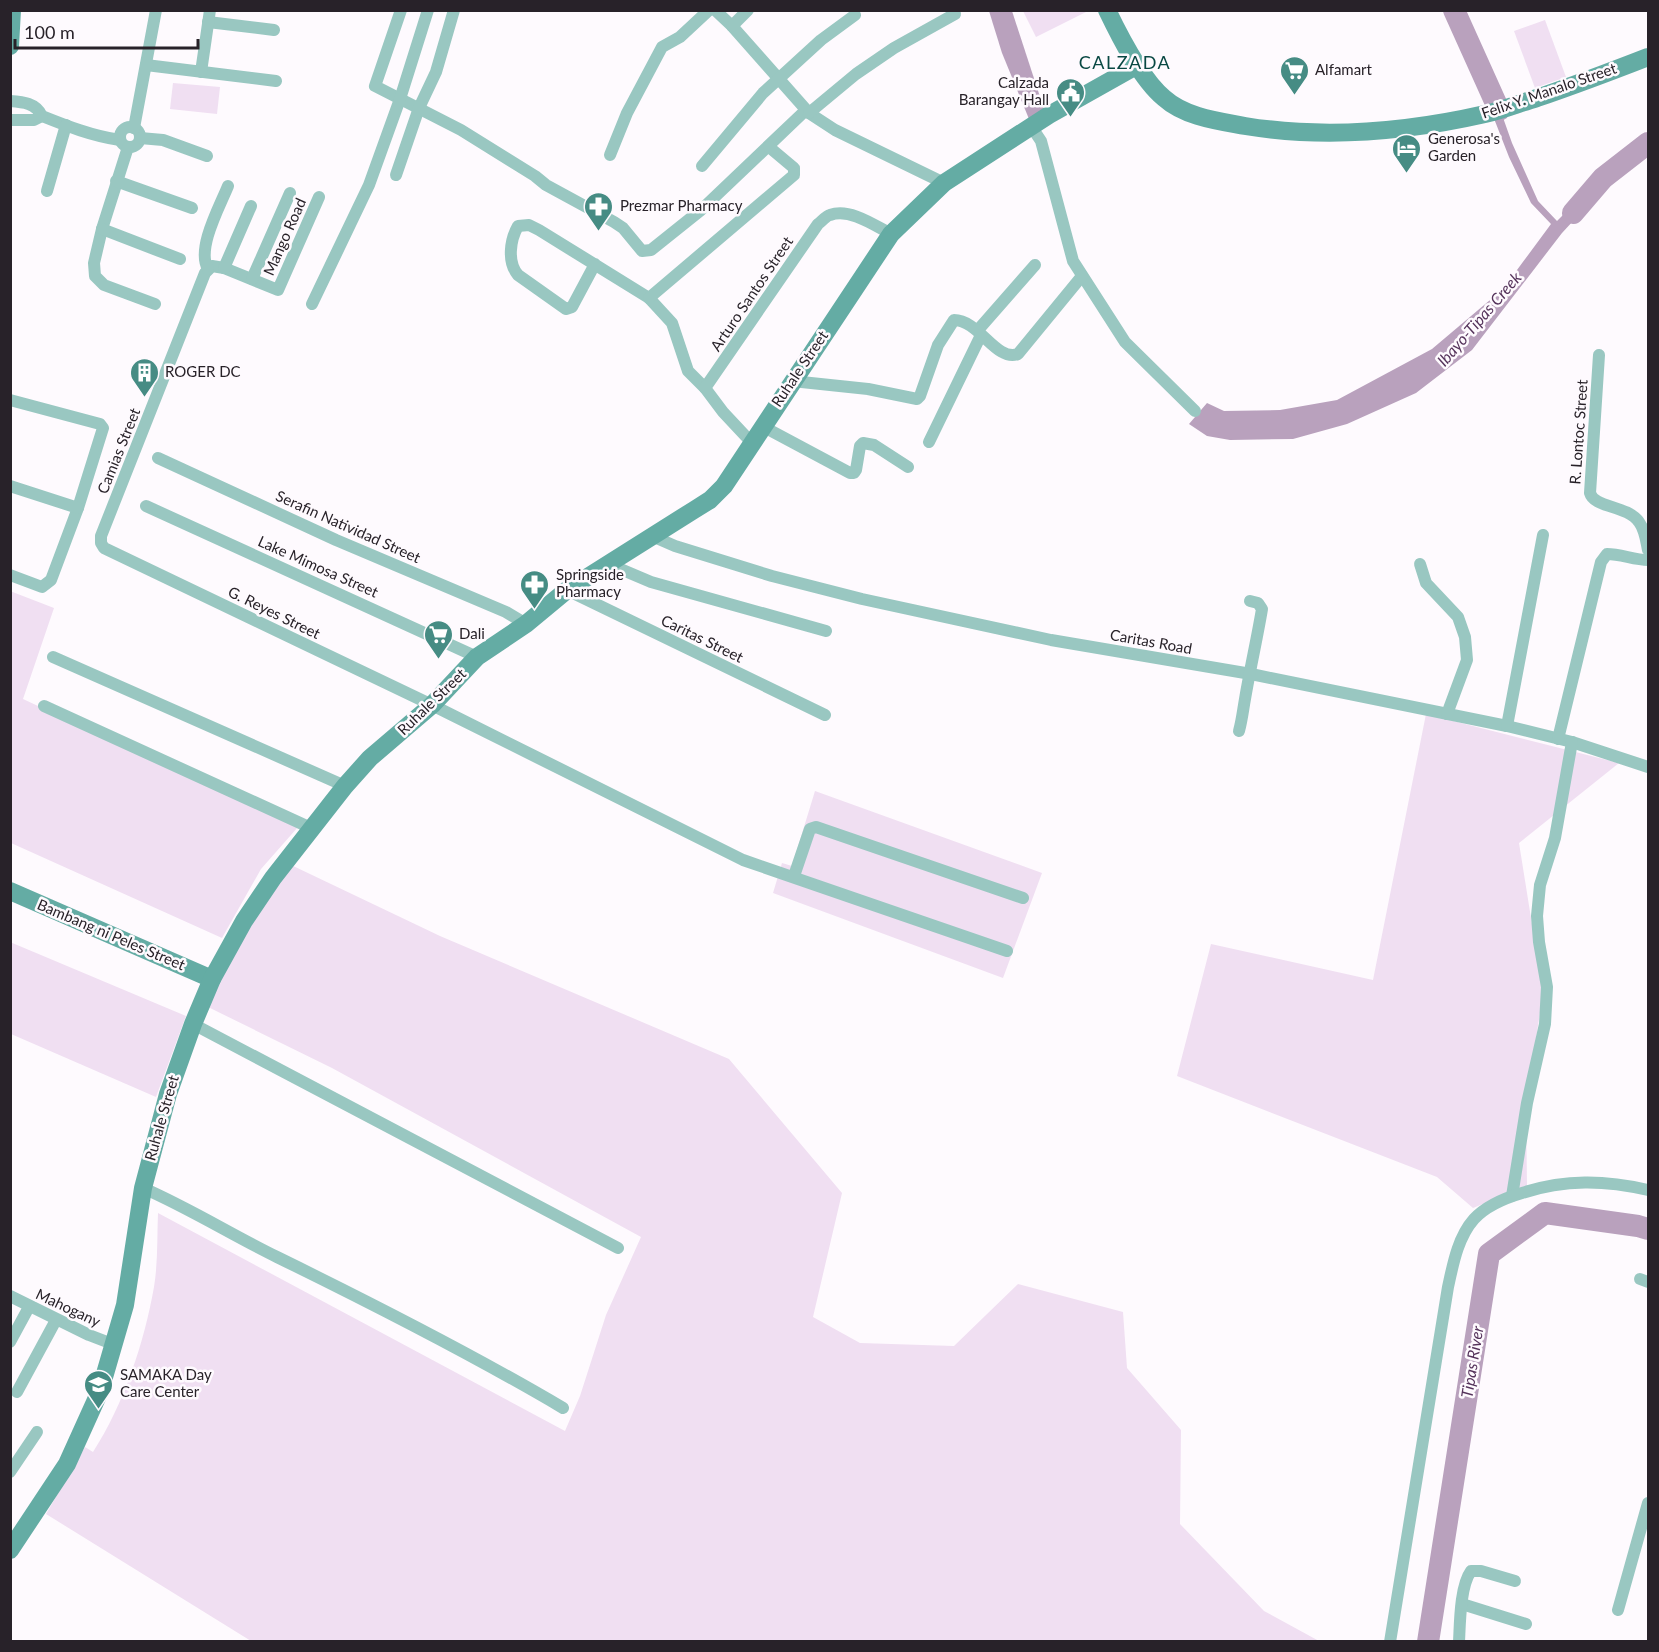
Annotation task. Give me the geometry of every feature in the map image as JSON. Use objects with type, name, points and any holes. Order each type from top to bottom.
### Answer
[{"type":"street","points":[[10,46],[12,10]]},
{"type":"street","points":[[42,116],[34,120],[16,120],[17,102],[34,106],[42,116],[98,137],[124,144],[137,144],[146,65],[156,10]]},
{"type":"street","points":[[401,10],[375,86],[461,130],[546,185],[614,222],[642,251],[651,250],[701,210],[807,112],[856,74],[894,48],[955,14]]},
{"type":"street","points":[[312,304],[369,185],[400,99],[428,10]]},
{"type":"street","points":[[396,175],[419,108],[436,72],[454,10]]},
{"type":"street","points":[[610,155],[627,113],[662,47],[676,39],[710,10]]},
{"type":"street","points":[[715,10],[732,26],[807,112],[835,130],[944,183]]},
{"type":"street","points":[[732,26],[748,10]]},
{"type":"street","name":"Felix Y. Manalo Street","points":[[1107,10],[1138,65],[1163,98],[1181,110],[1191,113],[1272,130],[1324,134],[1357,133],[1427,125],[1491,113],[1576,85],[1648,57]]},
{"type":"street","points":[[702,166],[763,93],[821,40],[855,15]]},
{"type":"street","points":[[201,72],[209,16],[274,30]]},
{"type":"street","points":[[146,65],[276,81]]},
{"type":"street","name":"Ruhale Street","points":[[10,1550],[67,1464],[100,1392],[125,1305],[143,1188],[168,1094],[212,978],[244,921],[311,828],[370,758],[432,705],[477,657],[526,624],[567,590],[710,500],[724,486],[891,234],[944,183],[1049,115],[1138,65]]},
{"type":"street","points":[[47,191],[66,125]]},
{"type":"street","points":[[1032,126],[1041,141],[1073,261],[1125,342],[1195,411]]},
{"type":"street","points":[[154,304],[104,285],[95,276],[94,263],[124,144],[120,133],[124,128],[207,156]]},
{"type":"street","points":[[649,298],[794,175],[794,168],[769,147]]},
{"type":"street","points":[[116,181],[192,208]]},
{"type":"street","points":[[228,186],[205,245],[204,263],[208,269],[212,266],[224,268],[252,279],[290,193]]},
{"type":"street","name":"Mango Road","points":[[252,279],[278,290],[319,197]]},
{"type":"street","points":[[224,268],[251,206]]},
{"type":"street","name":"Arturo Santos Street","points":[[705,388],[818,224],[830,215],[843,214],[856,216],[891,234]]},
{"type":"street","points":[[595,264],[572,307],[566,309],[514,270],[510,256],[515,232],[518,226],[529,225],[595,264],[649,298],[672,323],[688,372],[705,388],[723,412],[752,443]]},
{"type":"street","points":[[102,229],[180,259]]},
{"type":"street","points":[[929,442],[980,333],[1035,265]]},
{"type":"street","name":"Camias Street","points":[[104,548],[101,536],[200,283],[208,269]]},
{"type":"street","points":[[792,381],[859,387],[917,399],[938,345],[954,320],[960,320],[980,333],[1007,355],[1018,354],[1082,276]]},
{"type":"street","name":"R. Lontoc Street","points":[[1599,355],[1591,498],[1622,509],[1639,521],[1648,550]]},
{"type":"street","points":[[10,400],[103,428],[78,508],[51,580],[42,587],[10,575]]},
{"type":"street","points":[[762,426],[850,473],[856,470],[860,446],[863,443],[874,446],[908,467]]},
{"type":"street","name":"Serafin Natividad Street","points":[[158,458],[336,540],[506,612],[526,624]]},
{"type":"street","points":[[10,486],[78,508]]},
{"type":"street","name":"Lake Mimosa Street","points":[[146,506],[477,657]]},
{"type":"street","points":[[1507,726],[1543,535]]},
{"type":"street","name":"Caritas Road","points":[[652,536],[675,546],[772,576],[861,599],[1052,640],[1251,674],[1507,726],[1572,742],[1648,767]]},
{"type":"street","name":"G. Reyes Street","points":[[104,548],[432,705],[743,860],[1007,951]]},
{"type":"street","points":[[1558,739],[1601,562],[1607,554],[1648,560]]},
{"type":"street","points":[[611,561],[618,568],[651,582],[826,631]]},
{"type":"street","points":[[1420,564],[1426,583],[1458,617],[1466,644],[1467,660],[1447,714]]},
{"type":"street","name":"Caritas Street","points":[[567,590],[825,715]]},
{"type":"street","points":[[1239,731],[1245,711],[1245,700],[1262,609],[1258,603],[1250,601]]},
{"type":"street","points":[[53,657],[345,786]]},
{"type":"street","points":[[44,706],[311,828]]},
{"type":"street","points":[[1512,1196],[1527,1103],[1545,1024],[1546,987],[1537,916],[1540,885],[1555,838],[1572,742]]},
{"type":"street","points":[[794,876],[810,830],[816,827],[1023,898]]},
{"type":"street","name":"Bambang ni Peles Street","points":[[10,891],[212,978]]},
{"type":"street","points":[[193,1024],[618,1248]]},
{"type":"street","points":[[1390,1641],[1448,1287],[1462,1238],[1474,1219],[1492,1205],[1544,1186],[1581,1181],[1648,1190]]},
{"type":"street","points":[[143,1188],[499,1370],[563,1408]]},
{"type":"street","name":"Mahogany","points":[[10,1296],[56,1320],[115,1345]]},
{"type":"street","points":[[10,1342],[29,1307]]},
{"type":"street","points":[[17,1392],[56,1320]]},
{"type":"street","points":[[10,1472],[37,1432]]},
{"type":"street","points":[[1618,1610],[1648,1503]]},
{"type":"street","points":[[1460,1641],[1462,1604],[1466,1581],[1471,1572],[1481,1571],[1515,1581]]},
{"type":"street","points":[[1462,1604],[1526,1624]]},
{"type":"shaded area","points":[[1023,11],[1088,11],[1036,37]]},
{"type":"shaded area","points":[[1545,20],[1566,77],[1535,88],[1514,31]]},
{"type":"shaded area","points":[[173,83],[220,87],[217,114],[170,109]]},
{"type":"shaded area","points":[[10,591],[54,608],[23,699],[298,827],[261,869],[222,938],[11,843]]},
{"type":"shaded area","points":[[1426,714],[1619,763],[1519,843],[1543,993],[1526,1104],[1527,1186],[1473,1208],[1437,1177],[1177,1076],[1211,944],[1373,980]]},
{"type":"shaded area","points":[[815,791],[1042,873],[1003,978],[773,893],[782,863],[792,866]]},
{"type":"shaded area","points":[[289,864],[440,936],[729,1059],[842,1193],[813,1317],[860,1343],[954,1346],[1018,1284],[1123,1312],[1127,1368],[1181,1430],[1180,1524],[1264,1611],[1319,1641],[251,1641],[46,1514],[85,1447],[93,1452],[114,1414],[131,1372],[145,1330],[154,1287],[158,1213],[565,1431],[580,1396],[606,1315],[641,1237],[332,1068],[208,1007],[240,938]]},
{"type":"shaded area","points":[[10,942],[186,1016],[156,1097],[11,1034]]},
{"type":"water","points":[[989,11],[1012,11],[1044,109],[1029,119],[1002,53]]},
{"type":"water","points":[[1501,112],[1538,201],[1557,221],[1591,187],[1598,194],[1562,233],[1472,350],[1416,393],[1347,424],[1293,439],[1230,440],[1207,436],[1189,424],[1207,403],[1224,411],[1280,410],[1337,400],[1432,349],[1503,289],[1551,224],[1531,203],[1509,157],[1493,116]]},
{"type":"waterway","points":[[1454,10],[1499,110]]},
{"type":"waterway","name":"Ibayo-Tipas Creek","points":[[1573,213],[1603,178],[1648,143]]},
{"type":"waterway","name":"Tipas River","points":[[1428,1642],[1489,1254],[1545,1213],[1648,1229]]},
{"type":"place","name":"Alfamart","points":[[1294,96]]},
{"type":"place","name":"Calzada Barangay Hall","points":[[1070,118]]},
{"type":"place","name":"Generosa's Garden","points":[[1407,174]]},
{"type":"place","name":"Prezmar Pharmacy","points":[[599,232]]},
{"type":"place","name":"ROGER DC","points":[[144,398]]},
{"type":"place","name":"Springside Pharmacy","points":[[535,610]]},
{"type":"place","name":"Dali","points":[[438,660]]},
{"type":"place","name":"SAMAKA Day Care Center","points":[[99,1410]]},
{"type":"district","name":"CALZADA","points":[[1125,63]]}]
